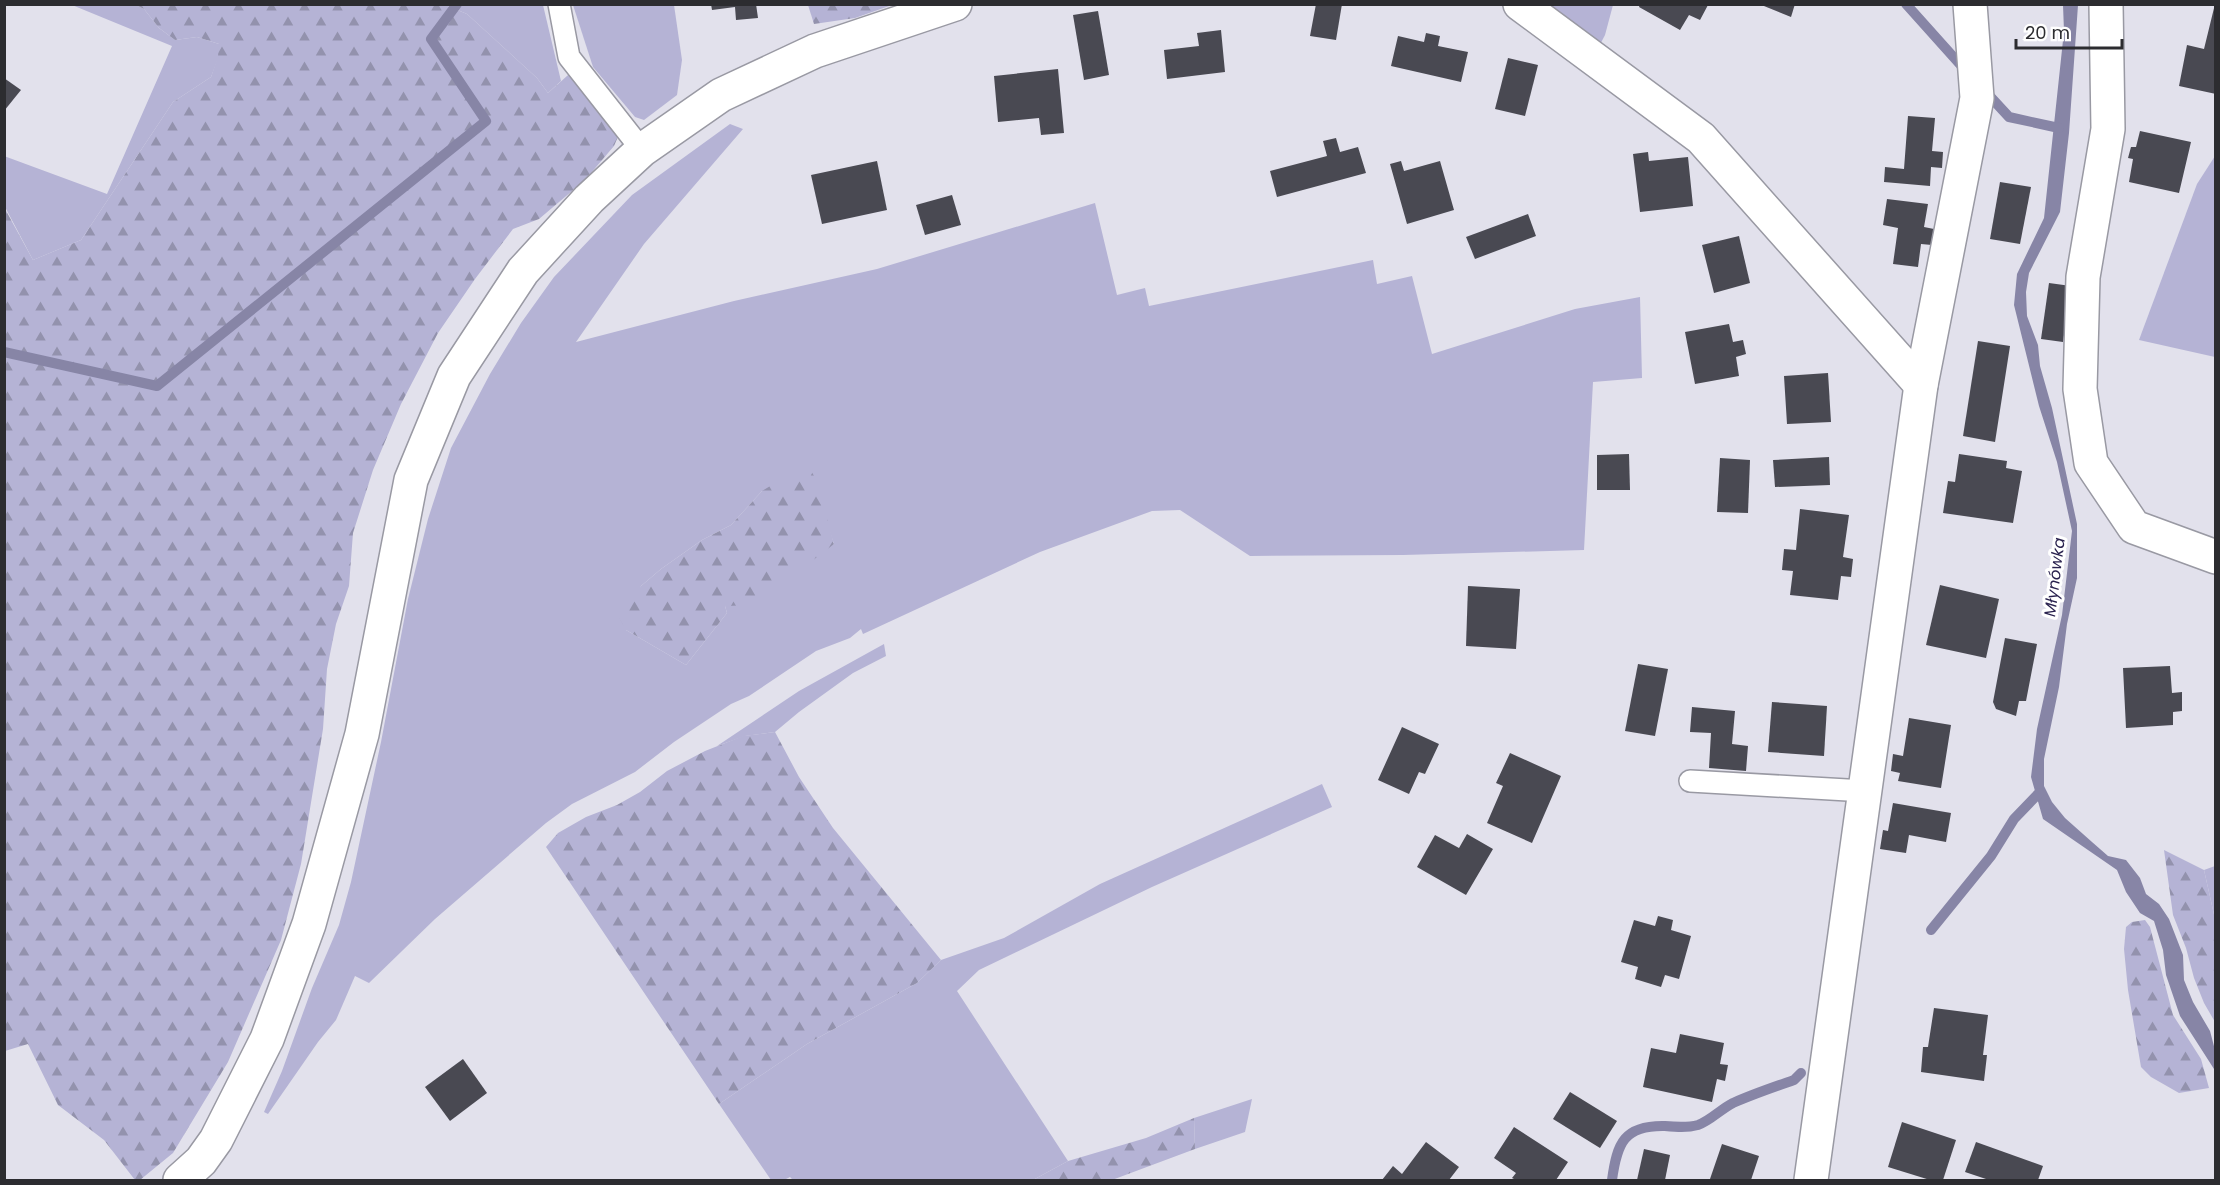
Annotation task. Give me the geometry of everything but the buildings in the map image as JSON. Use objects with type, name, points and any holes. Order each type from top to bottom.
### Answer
[{"type":"street","points":[[180,1180],[201,1161],[216,1140],[267,1039],[309,924],[362,734],[411,480],[454,376],[523,271],[589,199],[642,150],[721,95],[815,51],[955,4]]},
{"type":"street","points":[[1520,4],[1701,138],[1921,384]]},
{"type":"street","points":[[1811,1180],[1921,384],[1977,98],[1970,4]]},
{"type":"street","points":[[2106,4],[2108,129],[2084,277],[2080,389],[2091,463],[2134,527],[2216,557]]},
{"type":"lane","points":[[559,4],[569,57],[642,150]]},
{"type":"lane","points":[[1690,781],[1865,791]]},
{"type":"green space","points":[[423,4],[448,6],[467,14],[537,78],[548,93],[577,67],[623,125],[614,146],[585,180],[539,219],[513,229],[438,333],[401,404],[373,470],[353,533],[349,586],[336,624],[327,669],[323,729],[301,864],[281,940],[228,1062],[173,1153],[140,1180],[135,1180],[104,1140],[58,1105],[28,1044],[5,1051],[4,207],[33,260],[81,240],[173,102],[211,77],[218,56],[219,44],[197,37],[175,40],[159,28],[144,9],[136,5]]},
{"type":"green space","points":[[451,4],[543,5],[561,81],[548,93],[537,78],[467,14],[448,6]]},
{"type":"green space","points":[[808,4],[892,5],[855,18],[814,24]]},
{"type":"green space","points":[[72,5],[136,5],[144,9],[159,28],[175,40],[197,37],[219,44],[219,56],[211,77],[173,102],[81,240],[33,260],[5,207],[4,156],[107,194],[172,46]]},
{"type":"green space","points":[[573,5],[674,5],[682,60],[677,95],[644,120],[635,117],[593,67]]},
{"type":"green space","points":[[1520,5],[1613,5],[1605,35],[1593,58]]},
{"type":"green space","points":[[730,124],[743,129],[644,244],[576,342],[734,301],[877,269],[1095,203],[1117,295],[1145,288],[1149,306],[1373,260],[1377,284],[1412,276],[1432,354],[1575,309],[1640,297],[1642,378],[1593,382],[1584,550],[1250,556],[1180,510],[1152,511],[1040,552],[863,634],[861,629],[850,638],[816,651],[674,742],[635,772],[572,804],[546,823],[435,919],[369,983],[355,976],[336,1020],[268,1114],[264,1112],[339,925],[351,882],[408,599],[428,519],[451,448],[490,374],[521,323],[554,277],[632,195]],"holes":[[[762,491],[826,520],[834,544],[725,606],[727,613],[686,665],[626,630],[641,586],[702,540],[731,525]]]},
{"type":"green space","points":[[2215,156],[2215,357],[2139,340],[2197,184]]},
{"type":"green space","points":[[810,469],[817,481],[834,544],[755,605],[725,606],[727,613],[686,665],[626,630],[619,617],[641,586],[702,540],[731,525],[762,491],[785,477]]},
{"type":"green space","points":[[884,644],[886,656],[853,673],[775,732],[745,736],[717,746],[799,691]]},
{"type":"green space","points":[[775,732],[799,777],[833,828],[941,960],[917,983],[807,1044],[719,1104],[546,847],[558,833],[586,817],[617,805],[640,792],[667,771],[705,751],[743,736]]},
{"type":"green space","points":[[1322,784],[1332,807],[1152,887],[979,970],[957,991],[1068,1161],[1033,1180],[793,1180],[790,1177],[784,1180],[771,1180],[719,1104],[807,1044],[917,983],[941,960],[1004,938],[1100,884]]},
{"type":"green space","points":[[2164,850],[2204,870],[2215,919],[2215,1022],[2194,978],[2186,948],[2173,915]]},
{"type":"green space","points":[[2215,866],[2215,919],[2204,870]]},
{"type":"green space","points":[[2145,920],[2150,927],[2173,1015],[2201,1059],[2209,1088],[2179,1093],[2151,1077],[2141,1067],[2128,990],[2124,949],[2126,927],[2132,922]]},
{"type":"green space","points":[[1252,1099],[1245,1132],[1195,1149],[1194,1118]]},
{"type":"green space","points":[[1194,1118],[1195,1149],[1112,1180],[1033,1180],[1068,1161],[1146,1138]]},
{"type":"shaded area","points":[[2063,5],[2078,5],[2069,133],[2060,212],[2029,273],[2026,292],[2027,316],[2038,345],[2040,366],[2052,408],[2077,524],[2077,578],[2067,624],[2059,687],[2044,759],[2044,786],[2052,802],[2065,818],[2108,856],[2126,860],[2140,878],[2146,894],[2159,904],[2169,919],[2183,955],[2184,980],[2193,1002],[2210,1031],[2215,1050],[2215,1078],[2214,1069],[2180,1016],[2166,975],[2163,950],[2154,921],[2140,913],[2126,892],[2117,870],[2043,819],[2031,777],[2037,729],[2062,615],[2072,531],[2057,462],[2039,406],[2014,305],[2017,274],[2044,218],[2064,31]]},
{"type":"waterway","points":[[4,352],[157,386],[486,121],[431,39],[457,4]]},
{"type":"waterway","points":[[1906,4],[1966,71]]},
{"type":"waterway","points":[[1985,91],[2009,117],[2059,128]]},
{"type":"waterway","points":[[1931,930],[1991,856],[2014,819],[2039,793]]},
{"type":"waterway","points":[[1612,1180],[1620,1146],[1632,1133],[1651,1127],[1698,1125],[1733,1103],[1794,1080],[1801,1073]]},
{"type":"water label","name":"Młynówka","points":[[2054,577]]}]
